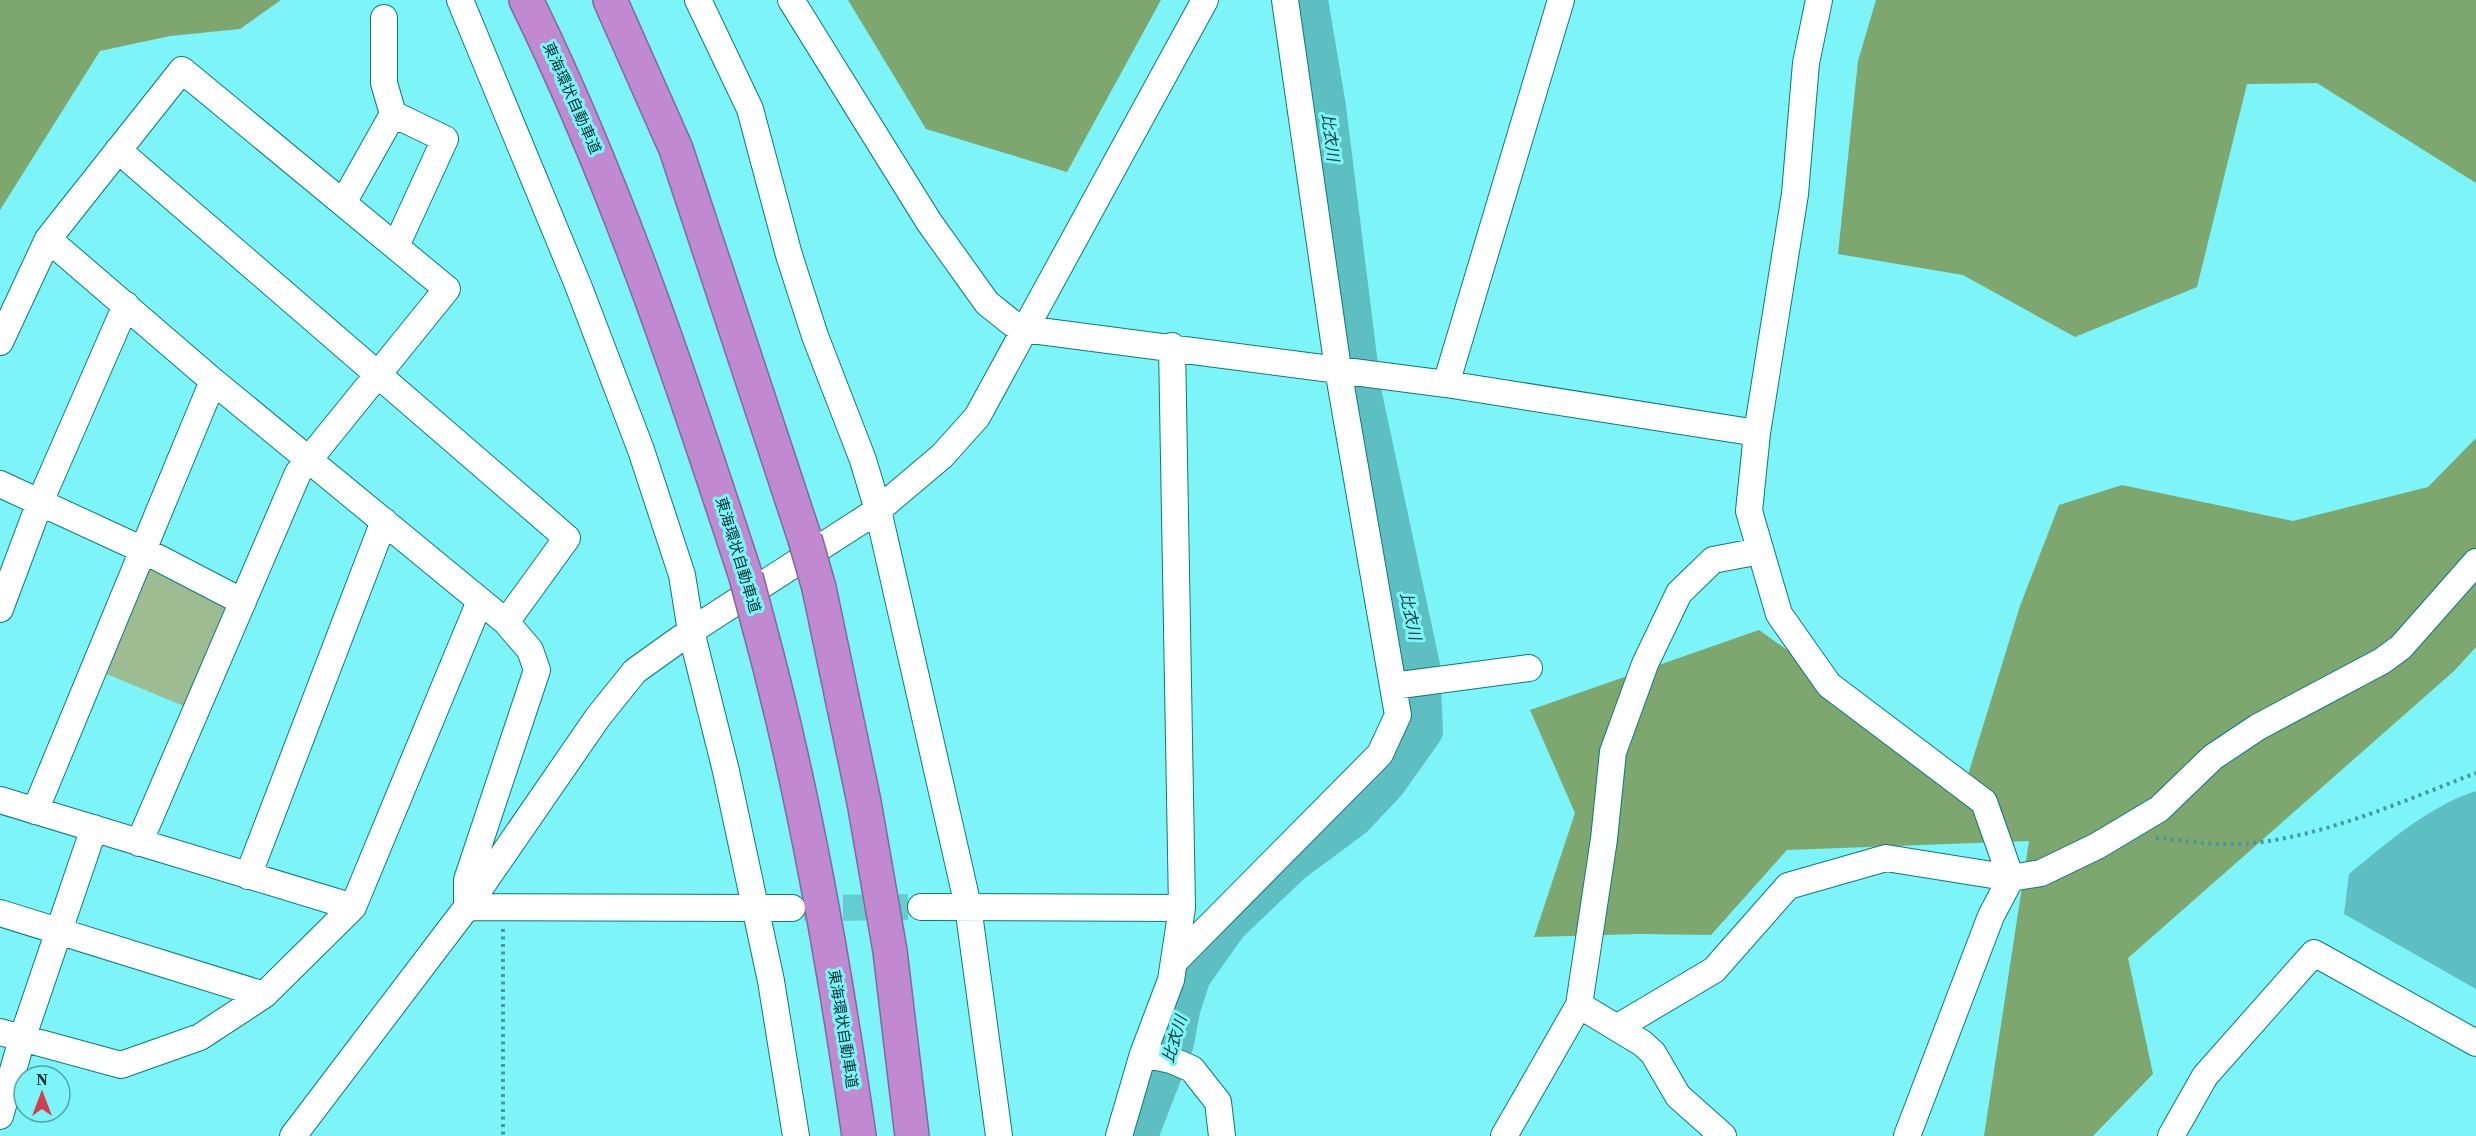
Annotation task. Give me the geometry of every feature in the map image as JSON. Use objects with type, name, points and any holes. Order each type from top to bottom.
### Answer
[{"type":"highway","name":"東海環状自動車道","points":[[526,0],[561,71],[620,213],[696,425],[746,577],[800,795],[836,981],[859,1136]]},
{"type":"highway","points":[[610,0],[676,149],[805,539],[819,588],[862,791],[890,951],[912,1136]]},
{"type":"street","points":[[460,0],[579,285],[641,450],[682,575],[692,631],[726,771],[771,981],[796,1136]]},
{"type":"street","points":[[698,0],[750,109],[789,255],[815,336],[864,460],[878,510],[968,906],[999,1136]]},
{"type":"street","points":[[791,0],[929,222],[987,303],[1012,323],[1024,328],[1446,384],[1757,434]]},
{"type":"street","points":[[293,1136],[467,907],[598,717],[635,671],[692,631],[878,510],[942,456],[977,417],[1205,0]]},
{"type":"street","points":[[1174,962],[1380,754],[1398,716],[1338,369],[1285,0]]},
{"type":"street","points":[[1446,384],[1561,0]]},
{"type":"street","points":[[1819,0],[1806,63],[1795,194],[1757,434],[1749,511],[1779,614],[1829,685],[1984,802],[2011,878],[1991,916],[1906,1136]]},
{"type":"street","points":[[343,203],[393,114],[384,83],[384,18]]},
{"type":"street","points":[[0,342],[48,239],[182,70],[447,289],[298,473],[139,843]]},
{"type":"street","points":[[393,114],[444,139],[396,246]]},
{"type":"street","points":[[118,150],[567,538],[506,622]]},
{"type":"street","points":[[48,239],[213,381],[506,622],[530,650],[537,670],[467,880],[467,907]]},
{"type":"street","points":[[0,609],[40,502],[126,305]]},
{"type":"street","points":[[1119,1136],[1143,1054],[1171,980],[1182,908],[1172,346]]},
{"type":"street","points":[[35,811],[213,381]]},
{"type":"street","points":[[0,483],[143,550],[243,602]]},
{"type":"street","points":[[248,876],[384,521]]},
{"type":"street","points":[[1504,1136],[1579,1005],[1604,839],[1613,752],[1645,663],[1678,593],[1713,560],[1760,551]]},
{"type":"street","points":[[1618,1027],[1714,970],[1788,886],[1886,858],[2011,878],[2041,873],[2112,837],[2159,809],[2213,757],[2258,727],[2382,662],[2401,647],[2476,562]]},
{"type":"street","points":[[11,1036],[122,1065],[200,1037],[264,995],[352,907],[480,601]]},
{"type":"street","points":[[1393,686],[1529,668]]},
{"type":"street","points":[[0,800],[352,907]]},
{"type":"street","points":[[0,1116],[11,1036],[59,933],[94,828]]},
{"type":"street","points":[[467,907],[792,908]]},
{"type":"street","points":[[921,907],[1182,908]]},
{"type":"street","points":[[0,913],[264,995]]},
{"type":"street","points":[[2171,1136],[2205,1076],[2314,953],[2476,1043]]},
{"type":"street","points":[[1579,1005],[1642,1042],[1653,1053],[1678,1096],[1723,1136]]},
{"type":"street","points":[[1143,1054],[1171,1060],[1192,1069],[1218,1102],[1222,1136]]},
{"type":"path","points":[[2112,837],[2157,838],[2216,844],[2242,844],[2283,838],[2376,812],[2476,773]]},
{"type":"path","points":[[503,907],[503,1136]]},
{"type":"green space","points":[[0,0],[281,0],[240,29],[170,36],[100,51],[0,210]]},
{"type":"green space","points":[[848,0],[1161,0],[1067,172],[926,129]]},
{"type":"green space","points":[[1876,0],[2476,0],[2476,183],[2317,83],[2247,84],[2197,287],[2075,337],[1963,275],[1838,254],[1858,61]]},
{"type":"green space","points":[[2476,438],[2476,647],[2454,671],[2128,958],[2153,1074],[2093,1136],[1984,1136],[2029,841],[1787,850],[1711,935],[1639,934],[1534,937],[1575,813],[1530,710],[1759,630],[1967,778],[2020,606],[2059,505],[2122,485],[2293,521],[2428,487]]},
{"type":"green space","points":[[145,558],[236,604],[191,709],[97,670]]},
{"type":"water","points":[[2476,791],[2476,989],[2344,914],[2349,874],[2393,838],[2425,816]]},
{"type":"waterway","name":"比衣川","points":[[1139,1136],[1175,1043],[1181,1010],[1192,976],[1229,924],[1292,864],[1354,818],[1387,783],[1424,731],[1421,666],[1362,390],[1327,107],[1309,0]]},
{"type":"tunnel","points":[[804,908],[921,907]]}]
